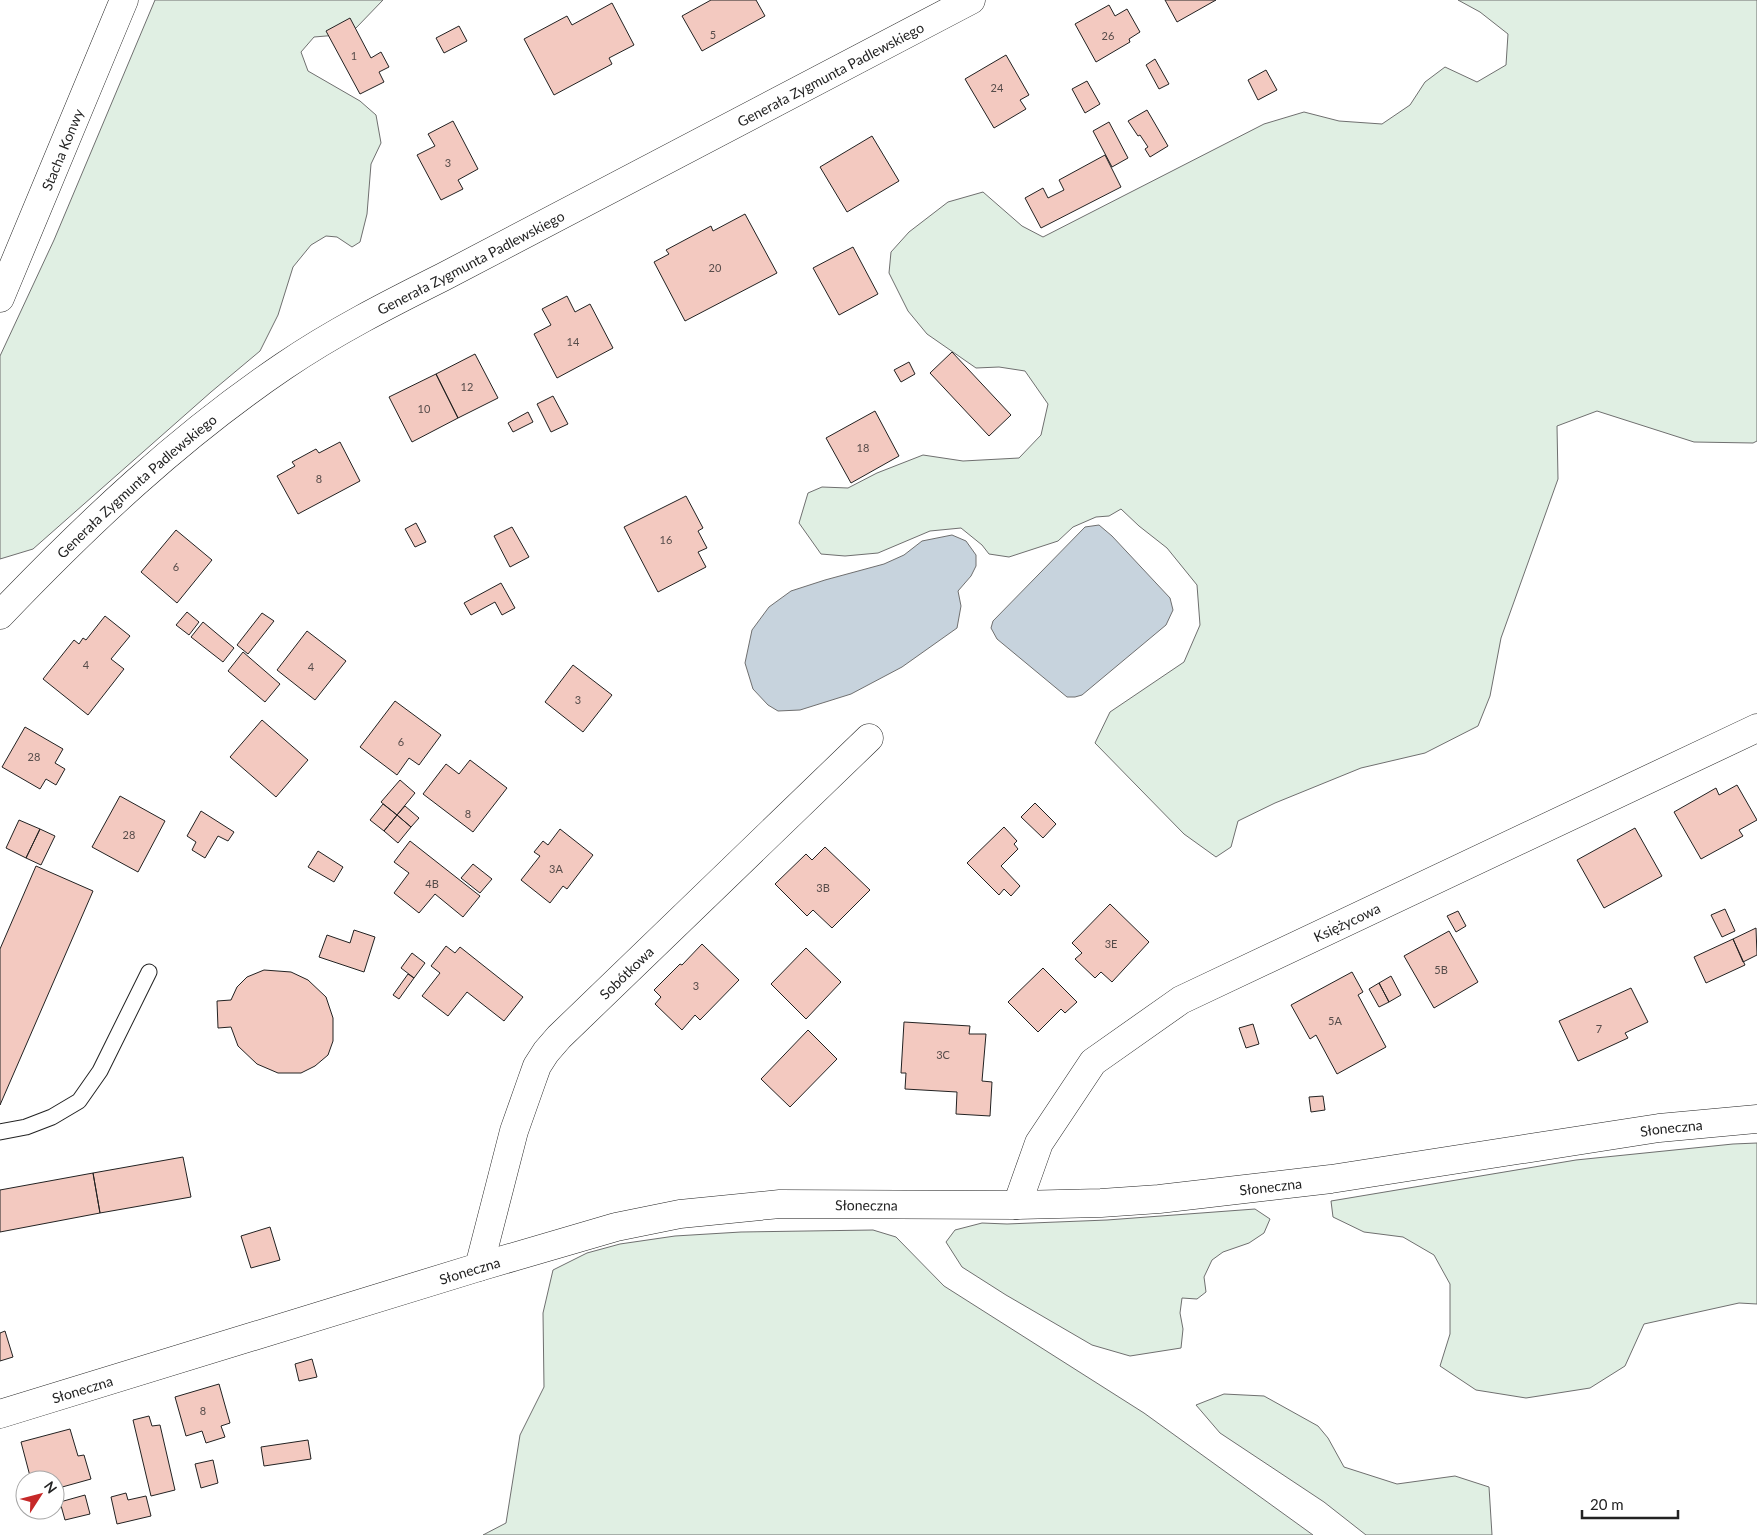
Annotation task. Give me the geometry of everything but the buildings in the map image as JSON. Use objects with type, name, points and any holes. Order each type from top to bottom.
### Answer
[{"type":"street","name":"Stacha Konwy","points":[[0,298],[124,0]]},
{"type":"street","name":"Generała Zygmunta Padlewskiego","points":[[0,615],[9,590],[102,513],[160,460],[203,425],[285,365],[389,303],[443,277],[972,0]]},
{"type":"street","name":"Księżycowa","points":[[1017,1205],[1039,1143],[1093,1062],[1180,1000],[1757,728]]},
{"type":"street","name":"Sobótkowa","points":[[479,1267],[514,1131],[537,1066],[546,1052],[559,1037],[869,738]]},
{"type":"street","name":"Słoneczna","points":[[0,1414],[479,1267],[616,1227],[690,1213],[780,1204],[1017,1205],[1101,1203],[1158,1199],[1340,1178],[1660,1128],[1757,1119]]},
{"type":"lane","points":[[0,1132],[26,1127],[52,1118],[79,1102],[100,1071],[149,972]]},
{"type":"green space","points":[[155,0],[383,0],[356,28],[338,35],[314,37],[301,52],[308,71],[360,101],[376,115],[381,143],[371,164],[367,214],[360,242],[352,247],[337,237],[326,236],[311,245],[293,267],[278,315],[260,351],[33,549],[0,559],[0,356],[54,240]]},
{"type":"green space","points":[[1458,0],[1757,0],[1757,441],[1753,443],[1694,442],[1597,411],[1557,426],[1558,479],[1501,638],[1490,696],[1478,726],[1425,753],[1361,768],[1275,803],[1238,821],[1231,847],[1216,857],[1184,834],[1095,743],[1110,712],[1184,662],[1200,625],[1197,585],[1167,548],[1121,509],[1109,516],[1096,517],[1073,527],[1058,541],[1009,557],[989,554],[982,545],[961,528],[930,531],[878,553],[845,556],[821,554],[799,523],[808,493],[822,487],[848,488],[877,473],[923,455],[963,461],[1019,458],[1041,435],[1048,404],[1025,371],[999,367],[976,368],[927,334],[908,311],[889,273],[891,252],[909,232],[948,202],[983,192],[1022,226],[1043,237],[1264,124],[1304,112],[1339,121],[1382,124],[1410,105],[1425,82],[1445,67],[1477,82],[1506,65],[1508,34],[1480,12]]},
{"type":"green space","points":[[1757,1143],[1757,1304],[1739,1303],[1644,1324],[1625,1366],[1590,1388],[1526,1398],[1476,1390],[1440,1366],[1450,1334],[1450,1284],[1434,1255],[1403,1237],[1364,1232],[1333,1217],[1331,1201],[1576,1160]]},
{"type":"green space","points":[[1255,1209],[1270,1219],[1264,1233],[1249,1243],[1223,1252],[1212,1260],[1204,1277],[1206,1292],[1197,1299],[1182,1298],[1180,1313],[1183,1329],[1181,1348],[1130,1356],[1092,1345],[1006,1295],[962,1267],[946,1242],[955,1230],[982,1223],[1007,1224],[1107,1220]]},
{"type":"green space","points":[[873,1230],[896,1237],[944,1286],[1144,1413],[1313,1535],[483,1535],[506,1523],[520,1435],[544,1387],[543,1313],[553,1270],[587,1253],[620,1244],[675,1236],[741,1232]]},
{"type":"green space","points":[[1224,1394],[1264,1396],[1318,1426],[1328,1438],[1344,1467],[1397,1484],[1455,1476],[1489,1487],[1492,1535],[1366,1535],[1324,1502],[1220,1433],[1196,1405]]},
{"type":"shaded area","points":[[1099,525],[1112,536],[1170,598],[1173,610],[1166,625],[1082,695],[1067,697],[997,639],[991,628],[993,621],[1085,527]]},
{"type":"shaded area","points":[[952,535],[966,541],[976,555],[976,566],[971,576],[958,591],[961,606],[957,628],[902,667],[851,694],[800,710],[778,711],[768,705],[753,689],[745,663],[752,630],[769,607],[791,591],[884,564],[904,555],[922,541]]}]
